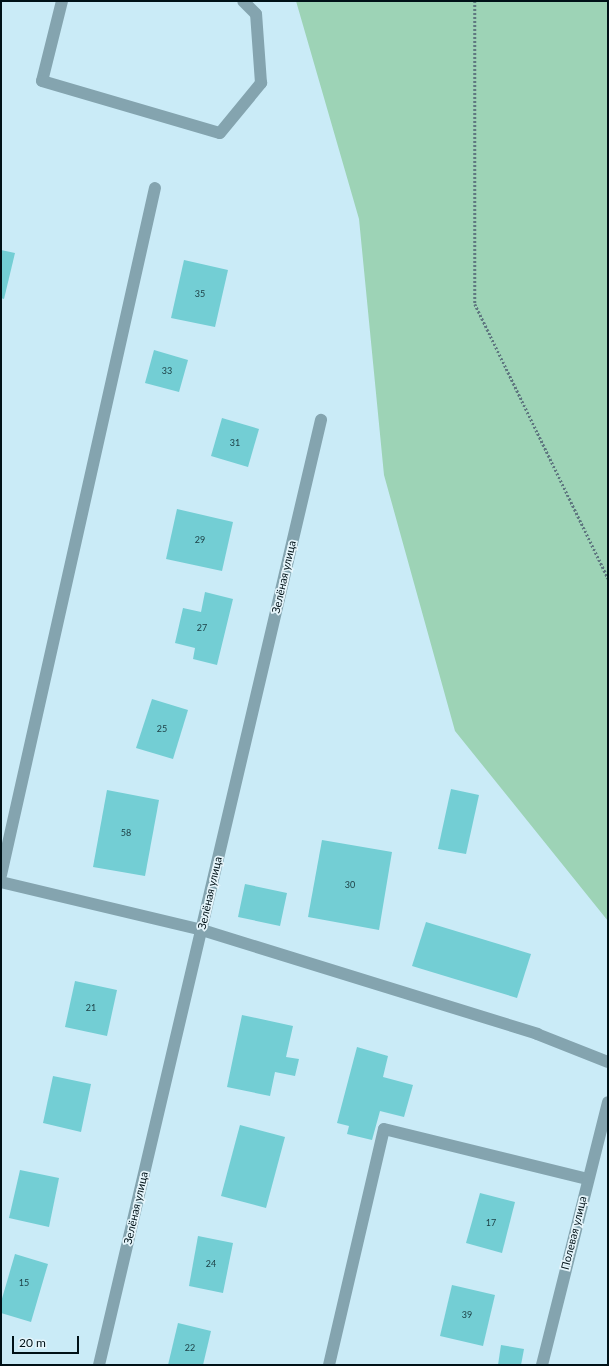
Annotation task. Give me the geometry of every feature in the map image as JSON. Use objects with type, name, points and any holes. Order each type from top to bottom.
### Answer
[{"type":"street","points":[[62,1],[42,81],[220,133],[261,83],[256,14],[243,1]]},
{"type":"street","points":[[1,875],[155,188]]},
{"type":"street","name":"Зелёная улица","points":[[99,1365],[321,420]]},
{"type":"street","points":[[1,882],[202,930],[537,1034],[608,1062]]},
{"type":"street","name":"Полевая улица","points":[[542,1365],[608,1102]]},
{"type":"street","points":[[329,1365],[384,1129],[588,1179]]},
{"type":"path","points":[[475,1],[476,304],[608,578]]},
{"type":"green space","points":[[296,1],[608,1],[608,921],[455,731],[384,475],[359,219]]},
{"type":"building","points":[[1,250],[15,253],[4,299],[1,298]]},
{"type":"building","points":[[184,260],[228,270],[215,327],[171,318]]},
{"type":"building","points":[[154,350],[188,360],[179,392],[145,383]]},
{"type":"building","points":[[222,418],[259,429],[248,467],[211,456]]},
{"type":"building","points":[[177,509],[233,522],[222,571],[166,559]]},
{"type":"building","points":[[205,592],[233,599],[217,665],[193,659],[195,648],[175,643],[183,608],[201,612]]},
{"type":"building","points":[[152,699],[188,710],[173,759],[136,748]]},
{"type":"building","points":[[451,789],[479,795],[466,854],[438,849]]},
{"type":"building","points":[[107,790],[159,800],[145,876],[93,867]]},
{"type":"building","points":[[322,840],[392,852],[379,930],[308,917]]},
{"type":"building","points":[[245,884],[287,893],[280,926],[238,917]]},
{"type":"building","points":[[426,922],[531,954],[517,998],[412,966]]},
{"type":"building","points":[[75,981],[117,990],[107,1036],[65,1027]]},
{"type":"building","points":[[242,1015],[293,1026],[286,1057],[299,1059],[295,1076],[275,1072],[270,1096],[227,1087]]},
{"type":"building","points":[[357,1047],[388,1056],[383,1077],[413,1085],[404,1117],[380,1111],[372,1140],[347,1134],[349,1126],[337,1123]]},
{"type":"building","points":[[53,1076],[91,1084],[81,1132],[43,1123]]},
{"type":"building","points":[[240,1125],[285,1137],[266,1208],[221,1196]]},
{"type":"building","points":[[20,1170],[59,1178],[49,1227],[9,1218]]},
{"type":"building","points":[[480,1193],[515,1202],[502,1253],[466,1243]]},
{"type":"building","points":[[198,1236],[233,1243],[223,1293],[189,1286]]},
{"type":"building","points":[[15,1254],[48,1264],[31,1322],[1,1313],[1,1302]]},
{"type":"building","points":[[452,1285],[495,1295],[483,1346],[440,1336]]},
{"type":"building","points":[[178,1323],[211,1331],[203,1365],[168,1365]]},
{"type":"building","points":[[501,1345],[524,1349],[521,1365],[498,1365]]}]
